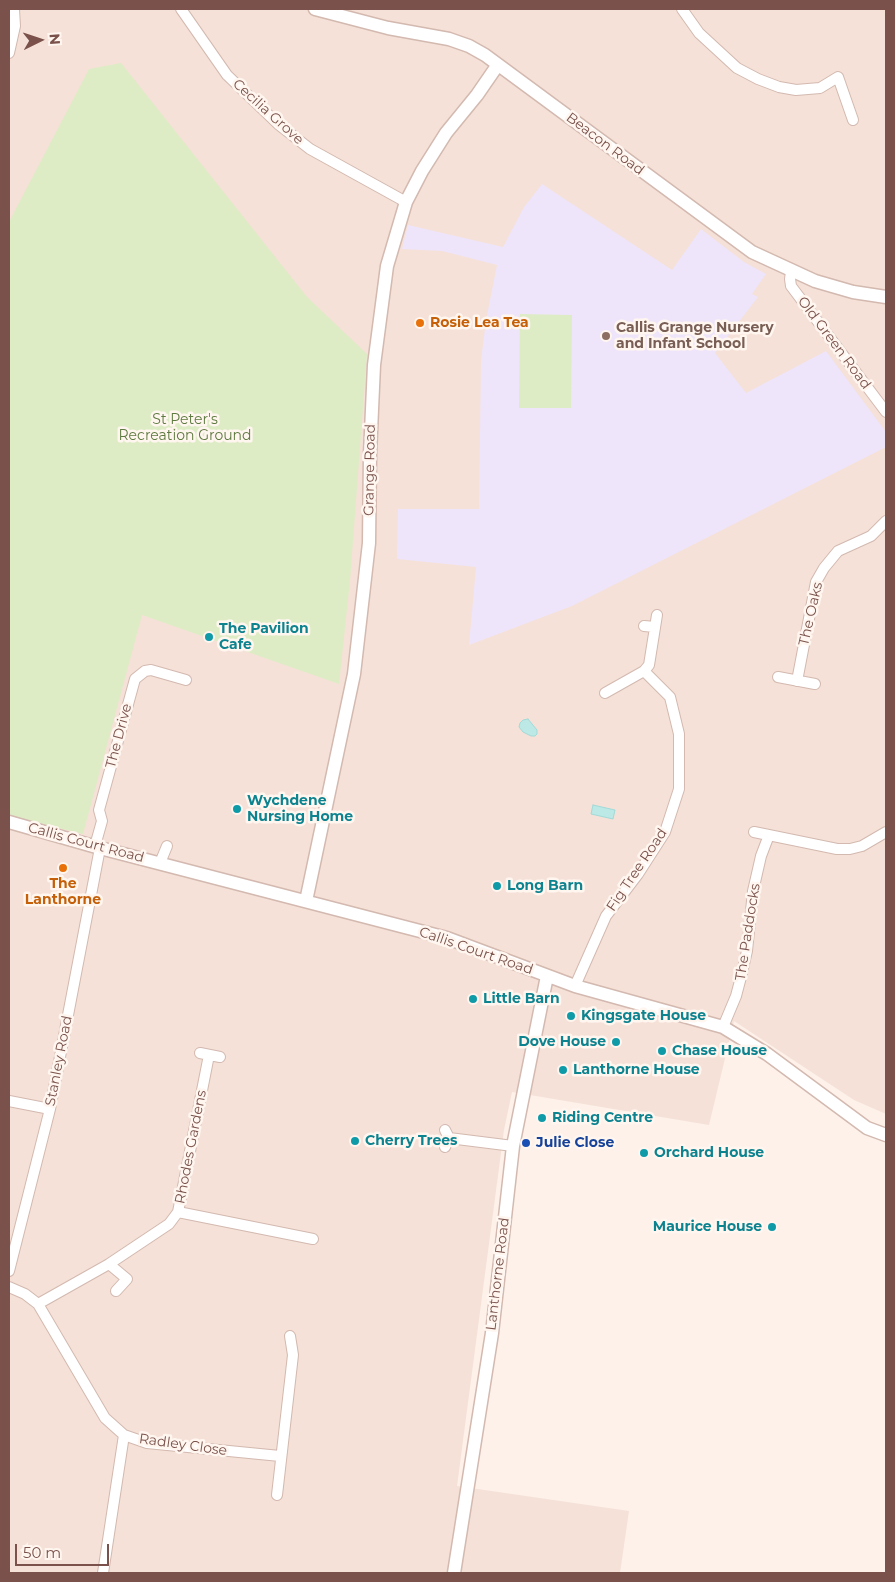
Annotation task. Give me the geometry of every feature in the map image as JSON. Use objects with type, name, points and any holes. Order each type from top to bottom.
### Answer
[{"type":"street","points":[[9,53],[14,26],[14,9]]},
{"type":"street","name":"Cecilia Grove","points":[[181,9],[227,75],[278,124],[310,149],[406,202]]},
{"type":"street","name":"Beacon Road","points":[[316,9],[388,28],[449,39],[469,46],[485,55],[497,66],[752,252],[791,272],[815,281],[853,292],[886,297]]},
{"type":"street","points":[[682,9],[705,39],[737,68],[758,79],[779,87],[809,90],[820,88],[838,77],[853,120]]},
{"type":"street","name":"Grange Road","points":[[306,901],[354,674],[369,543],[370,454],[376,345],[387,266],[406,202],[422,171],[446,133],[477,95],[497,66]]},
{"type":"street","name":"Old Green Road","points":[[791,272],[791,286],[886,412]]},
{"type":"street","name":"The Oaks","points":[[797,680],[816,582],[824,568],[838,551],[871,536],[886,521]]},
{"type":"street","points":[[606,694],[644,671],[649,665],[657,615]]},
{"type":"street","points":[[644,626],[656,627]]},
{"type":"street","name":"The Drive","points":[[97,847],[102,821],[99,810],[135,679],[145,671],[151,670],[186,680]]},
{"type":"street","name":"Fig Tree Road","points":[[575,986],[606,916],[638,874],[666,832],[679,789],[679,734],[670,697],[644,671]]},
{"type":"street","points":[[778,677],[815,684]]},
{"type":"street","name":"Callis Court Road","points":[[9,822],[97,847],[447,938],[575,986],[722,1027],[768,1054],[867,1128],[886,1135]]},
{"type":"street","points":[[754,832],[837,849],[850,849],[862,846],[886,832]]},
{"type":"street","name":"The Paddocks","points":[[722,1027],[736,996],[741,977],[753,891],[761,856],[769,835]]},
{"type":"street","points":[[160,863],[167,846]]},
{"type":"street","name":"Stanley Road","points":[[9,1271],[50,1109],[97,847]]},
{"type":"street","name":"Lanthorne Road","points":[[454,1573],[492,1333],[513,1146],[547,976]]},
{"type":"street","name":"Rhodes Gardens","points":[[38,1304],[109,1264],[169,1224],[178,1212],[204,1054],[220,1057]]},
{"type":"street","points":[[9,1101],[50,1109]]},
{"type":"street","points":[[446,1138],[513,1146]]},
{"type":"street","points":[[178,1212],[313,1239]]},
{"type":"street","points":[[109,1264],[127,1279],[116,1292]]},
{"type":"street","points":[[9,1287],[26,1294],[38,1304]]},
{"type":"street","name":"Radley Close","points":[[38,1304],[105,1418],[124,1436],[147,1443],[280,1456]]},
{"type":"street","points":[[276,1495],[293,1355],[290,1336]]},
{"type":"street","points":[[103,1573],[124,1436]]},
{"type":"shaded area","points":[[9,9],[886,9],[886,1114],[854,1100],[734,1021],[709,1125],[512,1092],[504,1130],[457,1486],[629,1511],[620,1573],[9,1573]]},
{"type":"shaded area","points":[[542,184],[672,270],[701,229],[744,262],[766,274],[752,294],[758,297],[715,353],[746,393],[826,351],[886,432],[886,447],[572,606],[469,645],[476,567],[397,559],[398,509],[479,509],[481,361],[486,320],[497,265],[442,251],[402,249],[408,225],[503,247],[524,207]]},
{"type":"green space","name":"St Peter's Recreation Ground","points":[[121,63],[307,297],[367,354],[350,581],[339,684],[142,615],[83,834],[9,816],[9,222],[89,69]]},
{"type":"green space","points":[[520,314],[572,315],[571,408],[519,408]]},
{"type":"water","points":[[528,719],[537,730],[535,736],[523,732],[519,727],[523,720]]},
{"type":"water","points":[[593,805],[615,810],[613,819],[591,814]]},
{"type":"place","name":"Rosie Lea Tea","points":[[420,323]]},
{"type":"place","name":"Callis Grange Nursery and Infant School","points":[[606,336]]},
{"type":"place","name":"The Pavilion Cafe","points":[[209,637]]},
{"type":"place","name":"Wychdene Nursing Home","points":[[237,809]]},
{"type":"place","name":"The Lanthorne","points":[[63,868]]},
{"type":"place","name":"Long Barn","points":[[497,886]]},
{"type":"place","name":"Little Barn","points":[[473,999]]},
{"type":"place","name":"Kingsgate House","points":[[571,1016]]},
{"type":"place","name":"Dove House","points":[[616,1042]]},
{"type":"place","name":"Chase House","points":[[662,1051]]},
{"type":"place","name":"Lanthorne House","points":[[563,1070]]},
{"type":"place","name":"Riding Centre","points":[[542,1118]]},
{"type":"place","name":"Cherry Trees","points":[[355,1141]]},
{"type":"place","name":"Julie Close","points":[[526,1143]]},
{"type":"place","name":"Orchard House","points":[[644,1153]]},
{"type":"place","name":"Maurice House","points":[[772,1227]]}]
